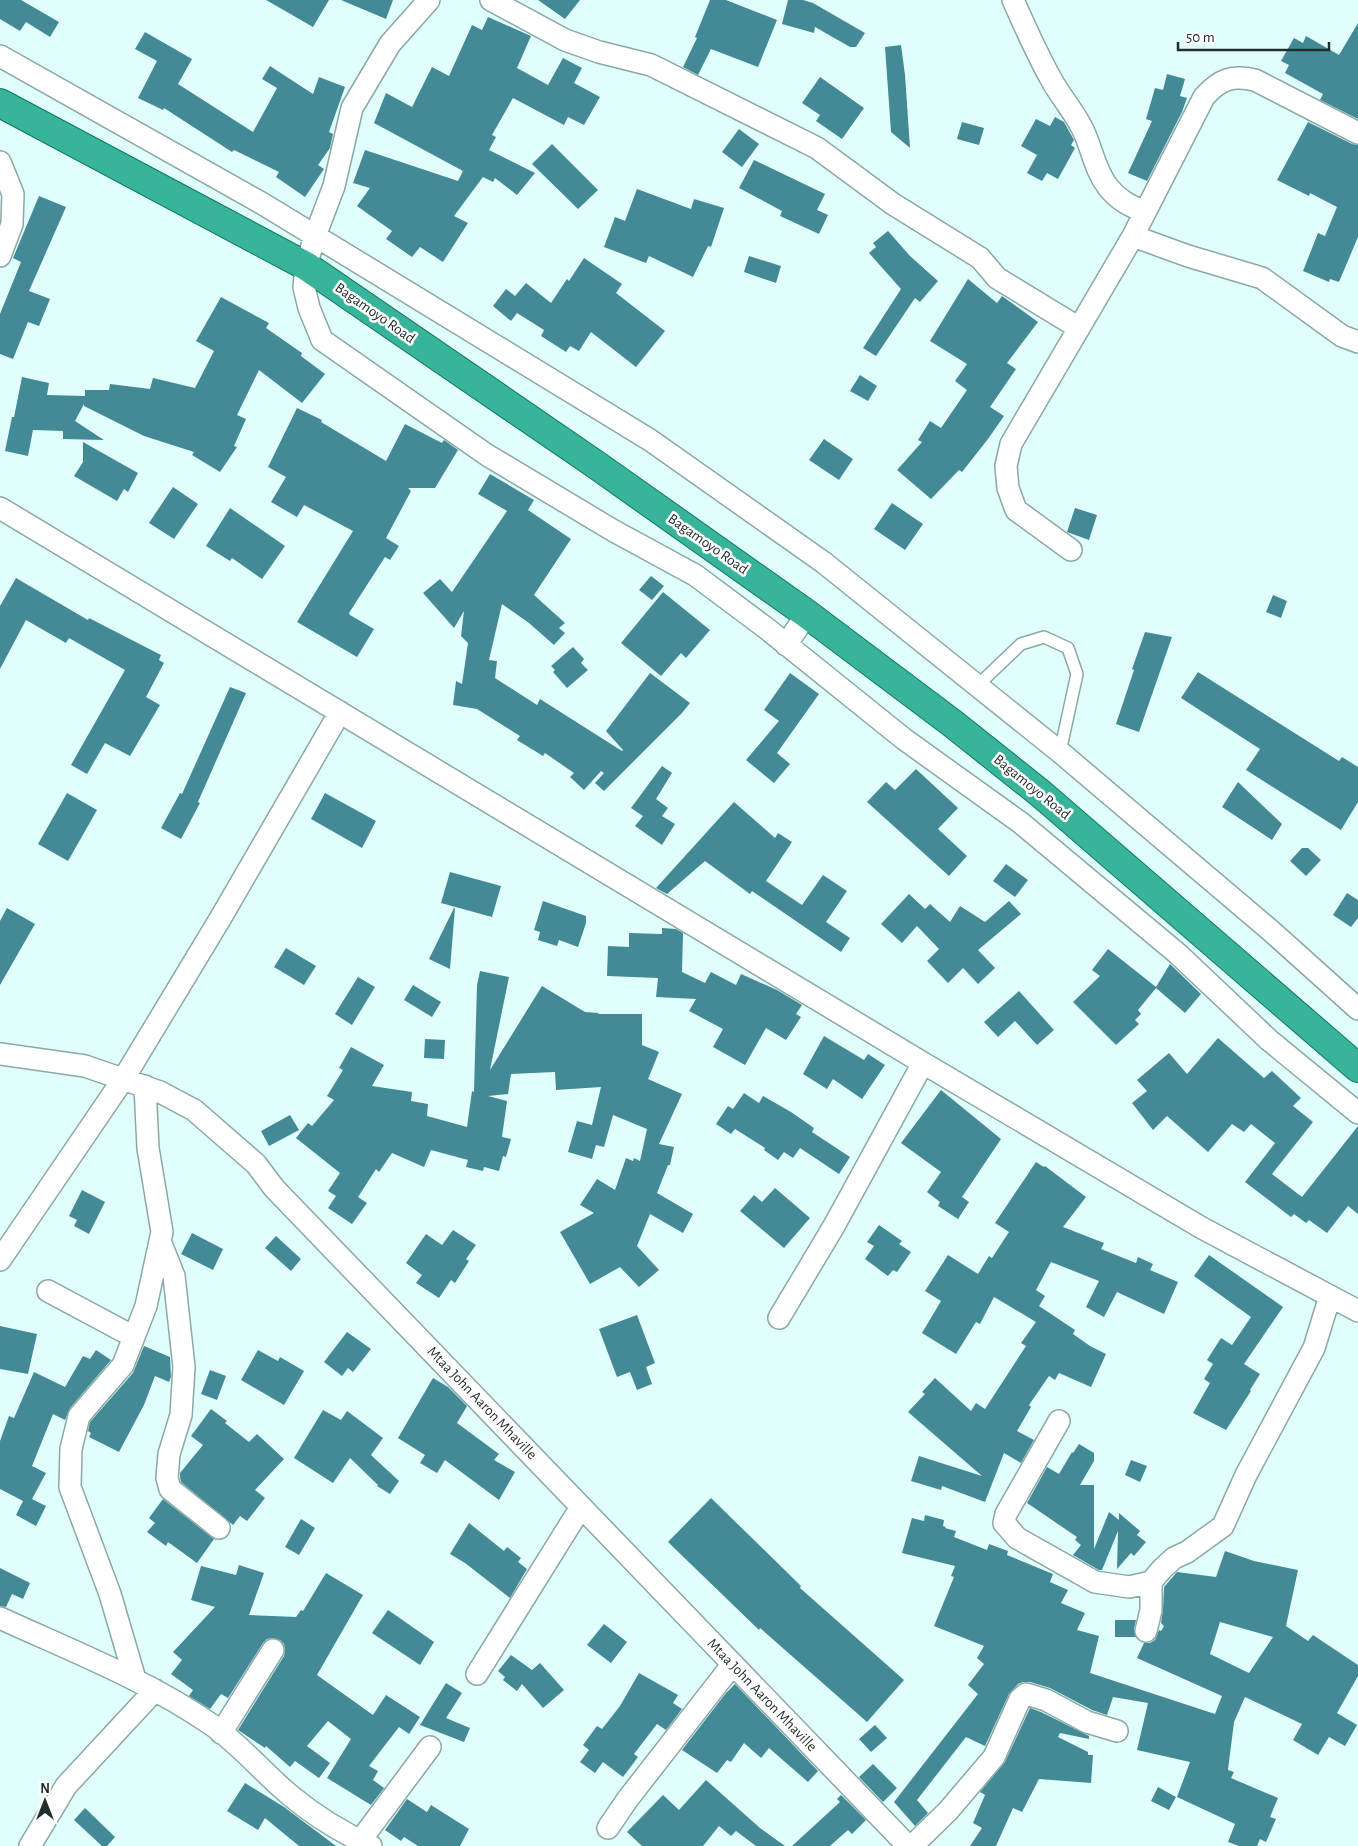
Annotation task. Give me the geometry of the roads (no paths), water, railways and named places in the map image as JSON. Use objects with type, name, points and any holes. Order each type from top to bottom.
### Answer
[{"type":"highway","name":"Bagamoyo Road","points":[[0,102],[306,266],[594,464],[807,614],[952,722],[1040,793],[1357,1066]]},
{"type":"street","points":[[429,0],[390,44],[352,108],[334,186],[306,266],[304,287],[309,308],[322,340],[487,455],[614,531],[695,575],[904,739],[1021,823],[1178,954],[1270,1040],[1358,1113]]},
{"type":"street","points":[[491,0],[565,40],[599,52],[651,64],[816,148],[893,204],[980,258],[997,278],[1079,328]]},
{"type":"street","points":[[1013,0],[1033,45],[1052,81],[1081,126],[1096,168],[1118,198],[1127,205],[1145,212]]},
{"type":"street","points":[[0,56],[255,199],[650,440],[823,562],[1060,752],[1270,930],[1358,1009]]},
{"type":"street","points":[[1071,550],[1016,510],[1008,488],[1006,466],[1011,444],[1133,236],[1204,97],[1214,86],[1226,80],[1241,77],[1255,80],[1358,132]]},
{"type":"street","points":[[0,162],[13,194],[12,224],[0,256]]},
{"type":"street","points":[[1133,236],[1188,256],[1262,278],[1342,336],[1358,342]]},
{"type":"street","points":[[0,508],[1202,1228],[1358,1311]]},
{"type":"street","points":[[786,645],[807,614]]},
{"type":"street","points":[[0,1260],[124,1078],[220,920],[340,712]]},
{"type":"street","name":"Mtaa John Aaron Mhaville","points":[[0,1054],[85,1066],[160,1092],[194,1110],[256,1164],[280,1195],[582,1506],[906,1845]]},
{"type":"street","points":[[779,1318],[834,1226],[924,1063]]},
{"type":"street","points":[[135,1679],[110,1594],[70,1487],[71,1449],[79,1416],[124,1365],[146,1306],[162,1232],[148,1148],[145,1086]]},
{"type":"street","points":[[160,1241],[174,1276],[184,1368],[181,1415],[169,1454],[167,1478],[170,1490],[219,1528]]},
{"type":"street","points":[[48,1291],[134,1337]]},
{"type":"street","points":[[1058,1421],[1010,1505],[1004,1523],[1017,1538],[1095,1582],[1129,1588],[1151,1582],[1174,1558],[1187,1552],[1223,1526],[1246,1475],[1314,1348],[1330,1296]]},
{"type":"street","points":[[476,1674],[582,1506]]},
{"type":"street","points":[[1146,1631],[1151,1610],[1151,1582]]},
{"type":"street","points":[[0,1618],[135,1679],[155,1690],[221,1732],[291,1796],[358,1843],[430,1747]]},
{"type":"street","points":[[221,1732],[273,1650]]},
{"type":"street","points":[[608,1828],[627,1800],[732,1665]]},
{"type":"street","points":[[30,1846],[66,1786],[155,1690]]},
{"type":"street","points":[[906,1845],[948,1812],[994,1757],[1020,1700],[1026,1694],[1046,1700],[1087,1722],[1117,1730]]},
{"type":"lane","points":[[977,686],[1021,644],[1044,637],[1068,648],[1077,674],[1060,752]]}]
